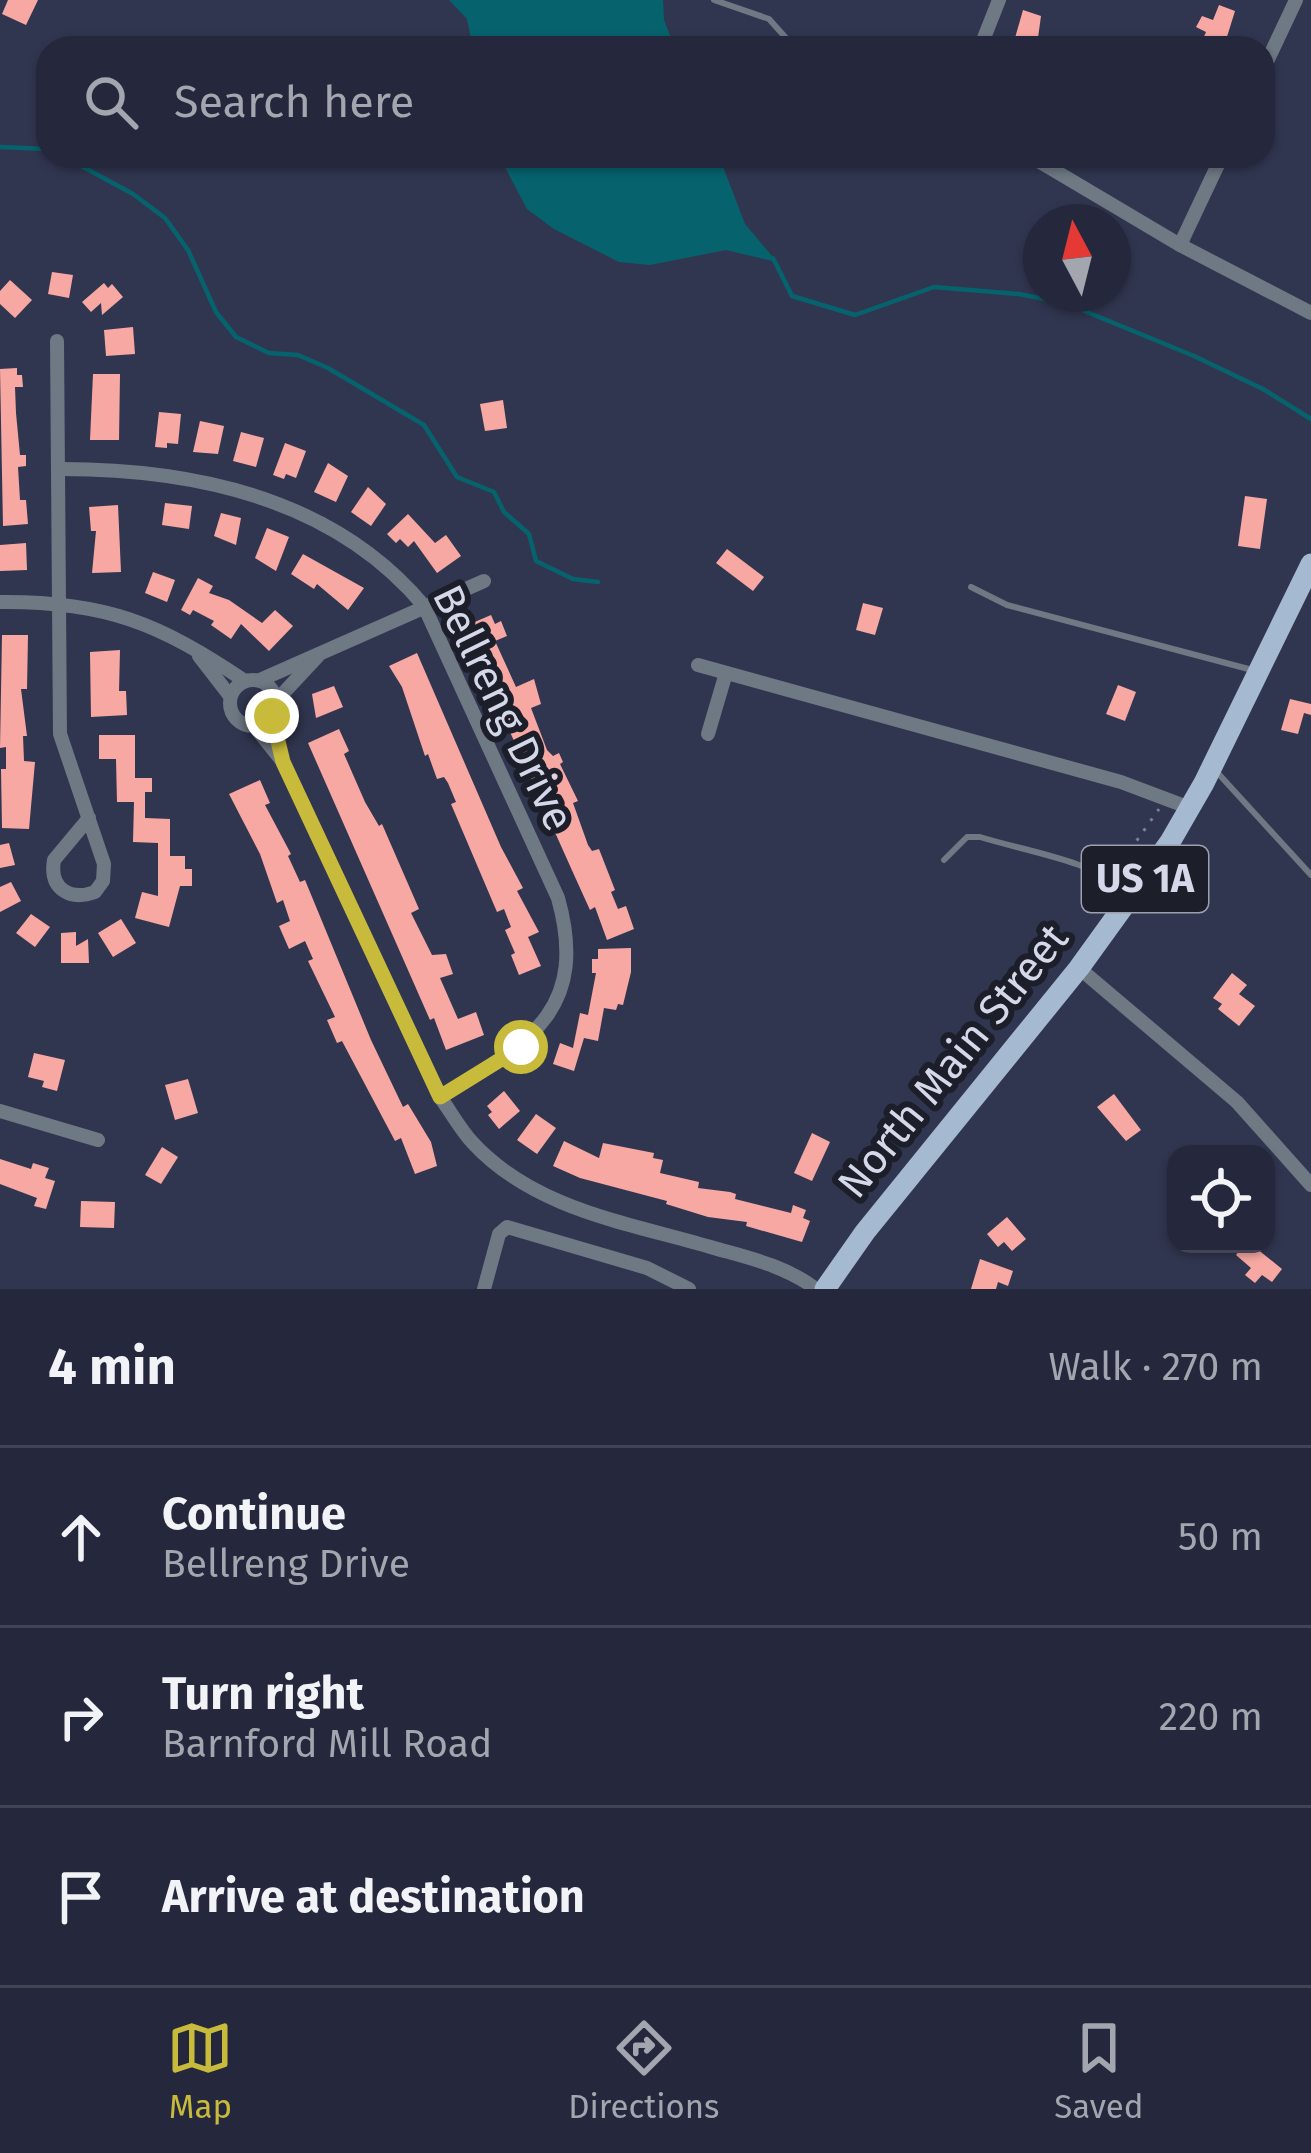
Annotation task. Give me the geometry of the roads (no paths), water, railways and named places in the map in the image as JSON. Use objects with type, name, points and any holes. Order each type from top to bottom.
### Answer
[{"type":"main road","name":"North Main Street","points":[[826,1289],[865,1232],[1135,894],[1212,767],[1311,564]]},
{"type":"street","points":[[985,36],[999,0]]},
{"type":"street","points":[[1275,45],[1296,0]]},
{"type":"street","points":[[1050,168],[1180,245],[1311,313]]},
{"type":"street","points":[[1180,245],[1216,168]]},
{"type":"street","points":[[57,341],[60,734],[104,863],[103,881],[95,892],[72,896],[62,891],[52,869],[59,850],[88,818]]},
{"type":"street","name":"Bellreng Drive","points":[[61,469],[173,474],[285,506],[336,532],[379,562],[401,578],[424,607],[558,898],[568,945],[560,996],[537,1032],[440,1097]]},
{"type":"street","points":[[484,580],[232,690],[229,705],[238,721],[255,727],[283,762],[440,1097],[471,1141],[493,1161],[569,1208],[754,1259],[797,1275],[815,1289]]},
{"type":"street","points":[[0,602],[59,602],[135,619],[274,692],[283,762]]},
{"type":"street","points":[[191,648],[230,696]]},
{"type":"street","points":[[255,727],[318,656]]},
{"type":"street","points":[[698,665],[1121,782],[1190,808]]},
{"type":"street","points":[[708,734],[726,673]]},
{"type":"street","points":[[1079,968],[1237,1102],[1311,1185]]},
{"type":"street","points":[[0,1111],[98,1140]]},
{"type":"street","points":[[484,1289],[499,1234],[507,1227],[538,1232],[647,1268],[689,1289]]},
{"type":"lane","points":[[714,0],[769,19],[784,36]]},
{"type":"lane","points":[[971,586],[1007,605],[1259,672]]},
{"type":"lane","points":[[1212,767],[1311,875]]},
{"type":"lane","points":[[944,860],[967,837],[980,837],[1070,863],[1116,880],[1135,894]]},
{"type":"waterway","points":[[0,147],[36,148]]},
{"type":"waterway","points":[[85,168],[165,218],[188,250],[216,312],[236,337],[269,353],[298,355],[328,368],[424,425],[457,477],[494,492],[504,512],[529,534],[536,561],[573,579],[598,582]]},
{"type":"waterway","points":[[773,258],[792,296],[855,315],[934,287],[1065,303],[1194,356],[1263,389],[1311,419]]}]
